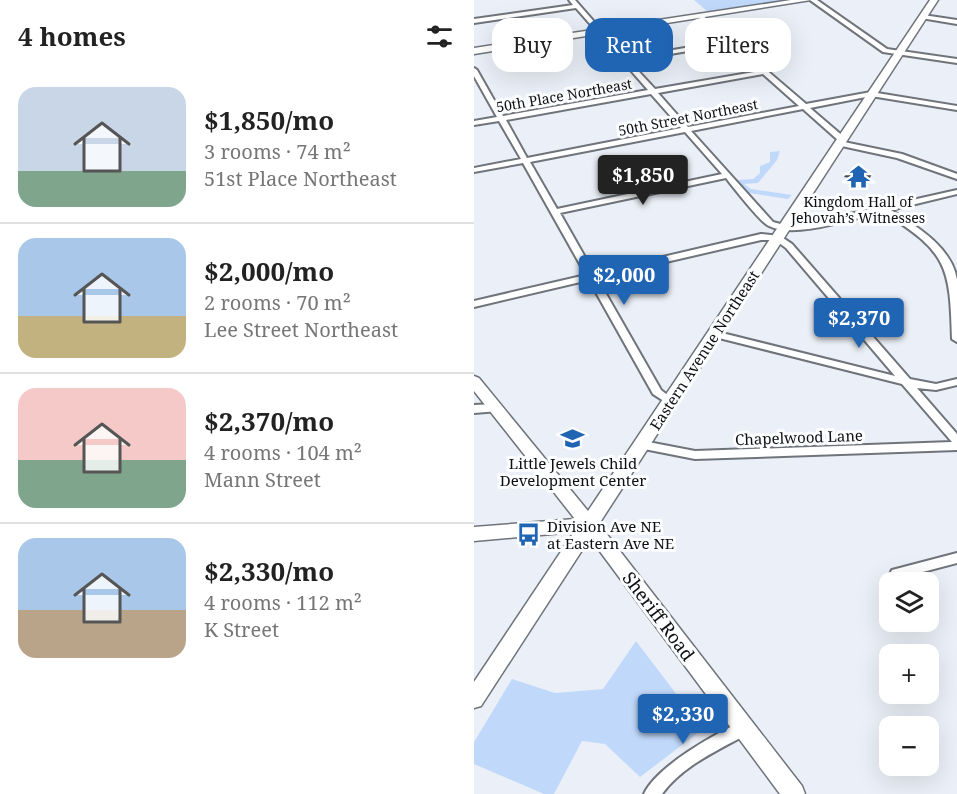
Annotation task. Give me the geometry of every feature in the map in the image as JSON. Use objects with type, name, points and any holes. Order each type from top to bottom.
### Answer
[{"type":"main road","points":[[673,20],[807,0]]},
{"type":"main road","name":"Eastern Avenue Northeast","points":[[474,699],[934,0]]},
{"type":"main road","points":[[474,51],[585,34]]},
{"type":"main road","name":"Sheriff Road","points":[[474,381],[589,524],[794,794]]},
{"type":"main road","points":[[474,534],[589,524]]},
{"type":"street","points":[[813,0],[885,51],[957,61]]},
{"type":"street","points":[[474,21],[575,3],[588,18]]},
{"type":"street","points":[[922,17],[957,22]]},
{"type":"street","points":[[474,70],[478,84],[525,160],[657,392],[670,401]]},
{"type":"street","points":[[635,72],[726,176],[780,233],[957,441]]},
{"type":"street","points":[[765,72],[841,142],[899,156],[957,177]]},
{"type":"street","name":"50th Place Northeast","points":[[474,123],[765,72]]},
{"type":"street","points":[[871,94],[957,108]]},
{"type":"street","name":"50th Street Northeast","points":[[474,170],[871,94]]},
{"type":"street","points":[[554,212],[726,176]]},
{"type":"street","points":[[474,304],[957,192]]},
{"type":"street","points":[[884,209],[914,227],[928,240],[947,265],[952,278],[957,339]]},
{"type":"street","points":[[714,334],[936,387],[957,382]]},
{"type":"street","points":[[474,410],[495,408]]},
{"type":"street","name":"Chapelwood Lane","points":[[643,445],[695,455],[957,446]]},
{"type":"street","points":[[904,572],[957,558]]},
{"type":"street","points":[[652,794],[662,781],[680,766],[744,728]]},
{"type":"shaded area","points":[[694,0],[787,0],[708,12]]},
{"type":"shaded area","points":[[780,151],[777,160],[758,183],[744,184],[751,189],[792,195],[788,199],[749,193],[737,180],[753,179],[760,173],[760,166],[770,162],[770,152]]},
{"type":"shaded area","points":[[636,641],[703,729],[640,777],[605,744],[582,741],[554,794],[544,794],[474,764],[474,742],[512,679],[555,693],[603,689]]},
{"type":"building","name":"Kingdom Hall of Jehovah’s Witnesses","points":[[849,170],[872,174],[868,181],[844,177]]},
{"type":"place","name":"Kingdom Hall of Jehovah’s Witnesses","points":[[858,177]]},
{"type":"place","name":"Little Jewels Child Development Center","points":[[573,439]]},
{"type":"place","name":"Division Ave NE at Eastern Ave NE","points":[[529,535]]}]
